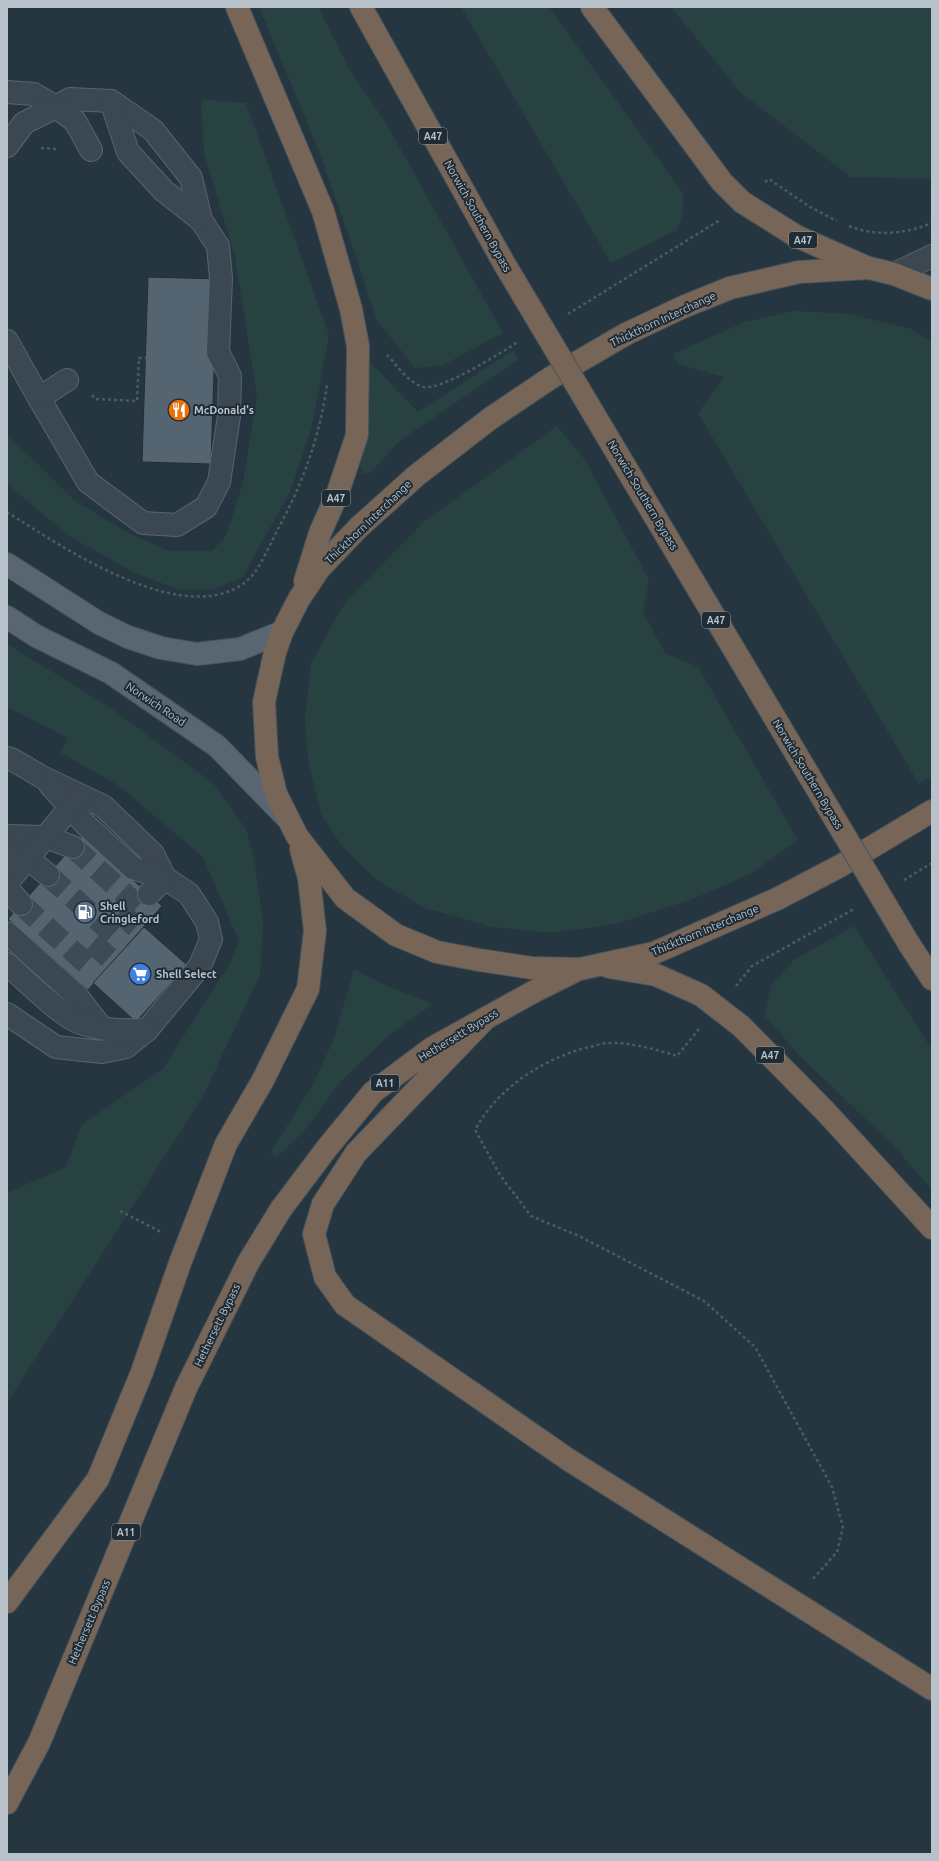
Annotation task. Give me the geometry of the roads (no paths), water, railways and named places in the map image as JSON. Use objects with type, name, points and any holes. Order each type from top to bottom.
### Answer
[{"type":"highway","name":"A47","points":[[237,7],[323,211],[351,309],[358,346],[357,435],[337,495],[320,533],[299,599]]},
{"type":"highway","name":"Norwich Southern Bypass","points":[[362,7],[505,265],[909,944],[932,979]]},
{"type":"highway","name":"A47","points":[[592,7],[713,170],[742,202],[796,236],[869,268]]},
{"type":"highway","name":"Thickthorn Interchange","points":[[932,289],[894,274],[869,268],[799,272],[730,288],[683,307],[626,334],[552,377],[491,418],[417,475],[359,527],[319,569],[299,599],[282,632],[275,652],[264,702],[267,757],[276,794],[292,827],[345,898],[396,935],[437,952],[479,960],[532,968],[589,967],[654,953],[770,903],[840,866],[932,811]]},
{"type":"highway","points":[[7,1602],[98,1479],[142,1372],[180,1263],[226,1144],[264,1080],[308,989],[315,931],[309,878],[292,827]]},
{"type":"highway","name":"A47","points":[[589,967],[656,975],[701,995],[719,1008],[741,1026],[825,1111],[932,1228]]},
{"type":"highway","name":"Hethersett Bypass","points":[[7,1803],[39,1743],[186,1388],[256,1250],[281,1209],[327,1148],[373,1092],[432,1048],[534,991],[589,967]]},
{"type":"highway","points":[[486,1018],[356,1153],[323,1204],[314,1234],[325,1277],[345,1305],[568,1460],[932,1689]]},
{"type":"main road","points":[[7,564],[99,623],[128,637],[161,648],[197,654],[240,650],[282,632]]},
{"type":"main road","name":"Norwich Road","points":[[7,617],[36,636],[111,673],[217,746],[292,827]]},
{"type":"street","points":[[7,92],[34,94],[56,107],[75,121],[91,150]]},
{"type":"street","points":[[7,145],[24,123],[70,99],[111,101],[153,130],[191,178],[201,220]]},
{"type":"street","points":[[7,341],[88,482],[143,523],[177,525],[206,507],[219,482],[229,416],[230,376],[218,352],[221,278],[218,246],[201,220],[164,191],[128,152],[111,101]]},
{"type":"street","points":[[894,274],[932,256]]},
{"type":"street","points":[[39,398],[67,380]]},
{"type":"street","points":[[7,758],[42,777],[75,802],[86,825],[133,868],[164,878],[189,894],[207,922],[211,939],[200,966],[147,1030],[126,1047],[102,1052],[56,1046],[7,1014]]},
{"type":"street","points":[[7,883],[28,860],[75,802]]},
{"type":"street","points":[[7,836],[46,838],[73,847]]},
{"type":"street","points":[[7,850],[28,860],[48,874]]},
{"type":"street","points":[[149,894],[164,878]]},
{"type":"street","points":[[7,933],[76,994],[101,1027]]},
{"type":"street","points":[[7,964],[59,1009],[78,1022],[122,1032],[147,1030]]},
{"type":"tunnel","points":[[73,847],[139,907],[149,895]]},
{"type":"tunnel","points":[[48,875],[114,935],[139,907]]},
{"type":"tunnel","points":[[21,904],[88,965],[114,935]]},
{"type":"place","name":"McDonald's","points":[[179,410]]},
{"type":"place","name":"Shell Cringleford","points":[[85,912]]},
{"type":"place","name":"Shell Select","points":[[140,974]]}]
